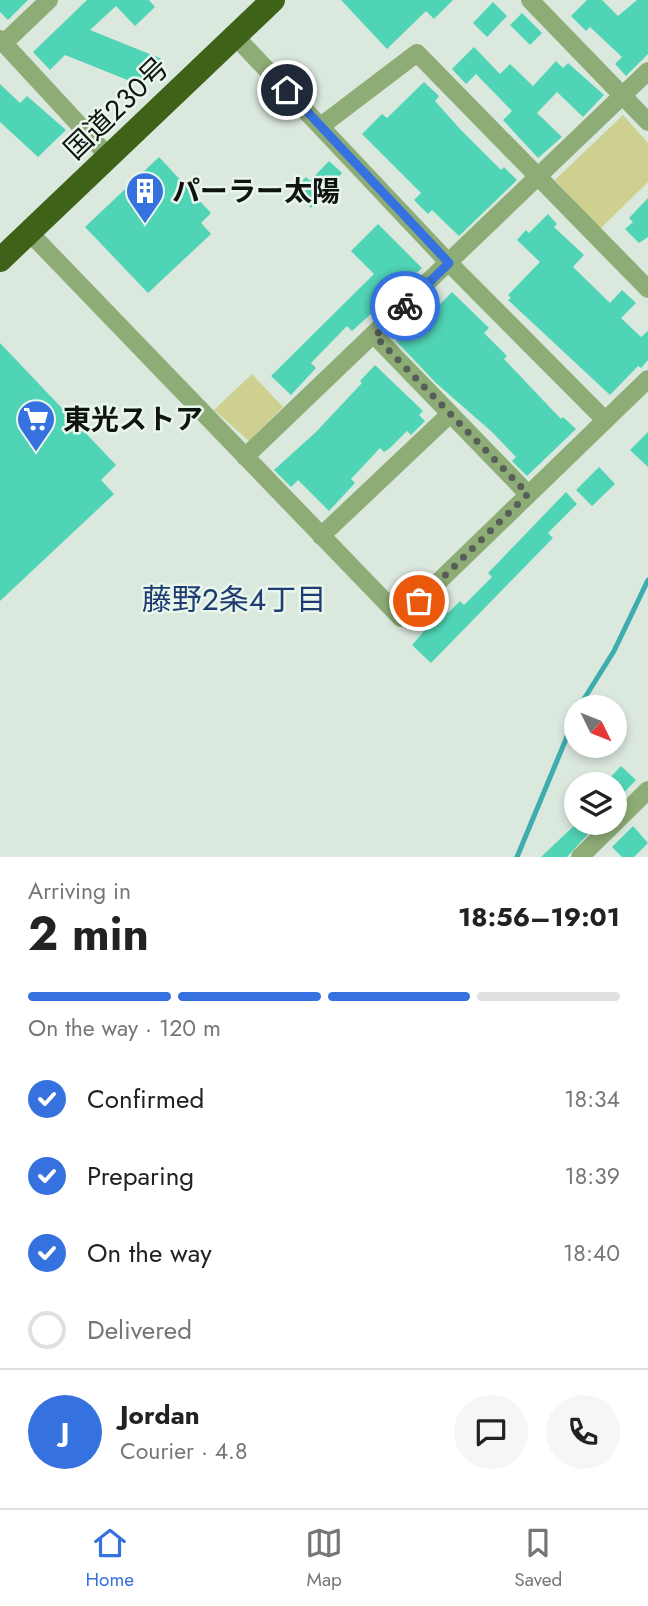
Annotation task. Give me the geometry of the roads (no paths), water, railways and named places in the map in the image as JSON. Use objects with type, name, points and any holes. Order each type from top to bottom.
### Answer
[{"type":"highway","name":"国道230号","points":[[0,260],[273,0]]},
{"type":"street","points":[[49,0],[2,41],[108,156]]},
{"type":"street","points":[[530,0],[648,122]]},
{"type":"street","points":[[235,36],[449,263],[605,420]]},
{"type":"street","points":[[321,126],[417,53],[648,289]]},
{"type":"street","points":[[245,457],[375,336],[648,71]]},
{"type":"street","points":[[29,232],[401,618],[648,379]]},
{"type":"street","points":[[375,336],[528,494]]},
{"type":"street","points":[[321,536],[450,414]]},
{"type":"street","points":[[580,857],[648,790]]},
{"type":"waterway","points":[[586,695],[614,651],[648,580]]},
{"type":"waterway","points":[[517,857],[564,744]]},
{"type":"place","name":"パーラー太陽","points":[[145,225]]},
{"type":"place","name":"東光ストア","points":[[36,453]]},
{"type":"district","name":"藤野2条4丁目","points":[[234,600]]}]
